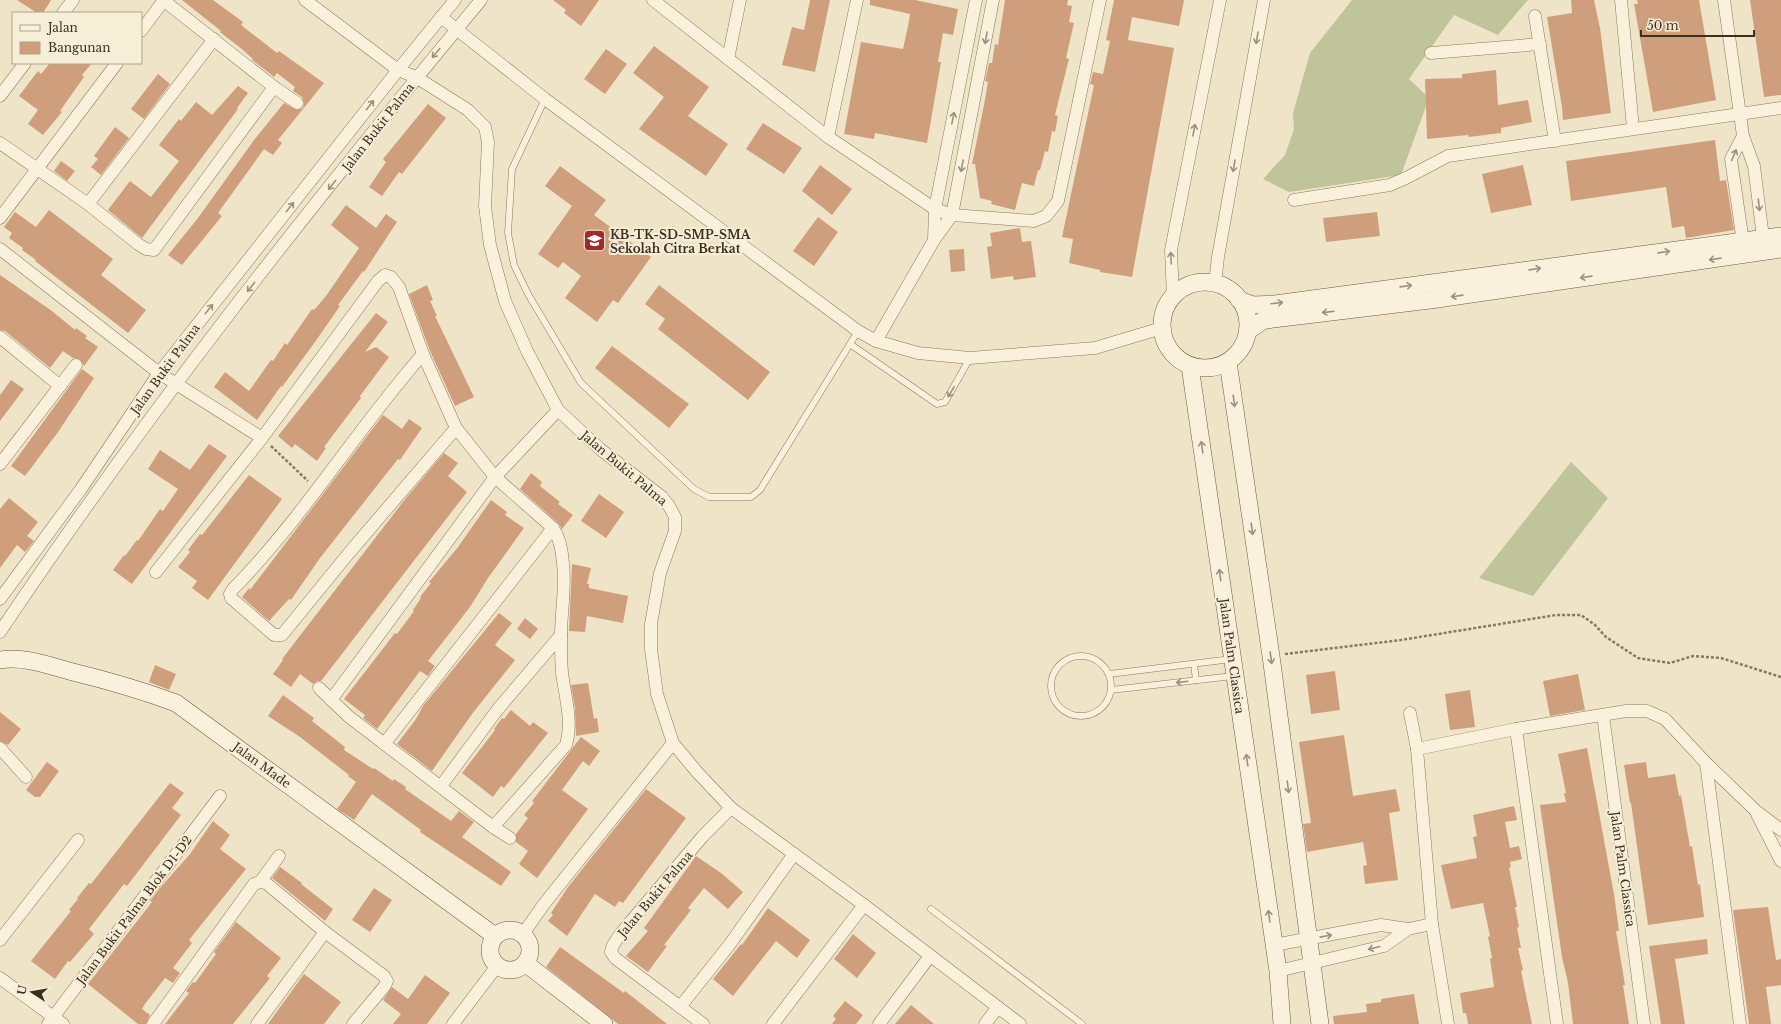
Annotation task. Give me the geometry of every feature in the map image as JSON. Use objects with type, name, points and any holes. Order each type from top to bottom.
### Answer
[{"type":"street","points":[[65,12],[74,0]]},
{"type":"street","points":[[142,30],[164,0],[274,88],[297,103]]},
{"type":"street","points":[[305,0],[398,70],[416,78],[481,0]]},
{"type":"street","name":"Jalan Bukit Palma","points":[[0,599],[81,489],[159,373],[412,52],[455,0]]},
{"type":"street","points":[[653,0],[828,137],[935,208],[952,215],[1034,221],[1046,216],[1058,201],[1100,0]]},
{"type":"street","points":[[728,58],[740,0]]},
{"type":"street","points":[[828,137],[857,0]]},
{"type":"street","points":[[934,240],[935,208],[976,0]]},
{"type":"street","points":[[876,341],[934,240],[952,215],[993,0]]},
{"type":"street","points":[[1173,297],[1171,250],[1220,0]]},
{"type":"street","points":[[1215,283],[1218,257],[1264,0]]},
{"type":"street","points":[[1620,0],[1633,128]]},
{"type":"street","points":[[1724,0],[1743,136],[1754,166],[1770,246]]},
{"type":"street","points":[[1536,16],[1555,140]]},
{"type":"street","points":[[441,17],[545,99],[858,331],[876,341],[918,353],[970,358],[1095,348],[1162,328]]},
{"type":"street","points":[[88,204],[214,39]]},
{"type":"street","points":[[1431,54],[1540,44]]},
{"type":"street","points":[[0,96],[24,64]]},
{"type":"street","points":[[0,218],[116,64]]},
{"type":"street","name":"Jalan Bukit Palma","points":[[0,632],[175,383],[416,78],[468,110],[485,127],[488,149],[485,206],[492,252],[505,301],[527,351],[558,410],[600,449],[662,497],[675,517],[675,531],[660,573],[651,624],[650,649],[657,694],[674,742],[697,772],[731,808],[864,905],[1020,1024]]},
{"type":"street","points":[[0,143],[88,204],[138,244],[146,249],[154,250],[274,88]]},
{"type":"street","points":[[1294,200],[1390,184],[1406,178],[1448,156],[1633,128],[1781,108]]},
{"type":"street","points":[[1743,136],[1731,159],[1744,248]]},
{"type":"street","points":[[1240,300],[1253,305],[1275,304],[1770,246],[1781,236]]},
{"type":"street","points":[[1248,330],[1262,321],[1273,319],[1430,300],[1744,248]]},
{"type":"street","points":[[0,249],[159,373],[175,383]]},
{"type":"street","points":[[156,572],[262,438],[378,281],[385,275],[391,277],[399,287],[423,354],[456,428],[495,477],[553,528],[558,535],[564,563],[561,635],[562,671],[570,728],[566,745],[493,827]]},
{"type":"street","points":[[1215,283],[1226,287],[1244,305],[1248,317],[1248,330],[1245,343],[1238,354],[1228,362],[1216,367],[1203,369],[1190,366],[1176,358],[1166,344],[1162,328],[1164,311],[1173,297],[1192,284],[1215,283]]},
{"type":"street","points":[[0,337],[60,386]]},
{"type":"street","points":[[423,354],[395,386],[338,463],[316,489],[264,557],[233,589],[230,594],[231,598],[274,635],[282,635],[349,553],[456,428]]},
{"type":"street","points":[[1228,362],[1271,656],[1307,940],[1313,964],[1320,1024]]},
{"type":"street","points":[[0,464],[76,365]]},
{"type":"street","name":"Jalan Palm Classica","points":[[1190,366],[1278,971],[1282,1024]]},
{"type":"street","name":"Jalan Bukit Palma","points":[[175,383],[262,438]]},
{"type":"street","points":[[331,700],[495,477],[558,410]]},
{"type":"street","points":[[384,744],[553,528]]},
{"type":"street","points":[[441,786],[498,709],[561,635]]},
{"type":"street","name":"Jalan Made","points":[[0,660],[14,658],[45,664],[135,688],[176,703],[495,936]]},
{"type":"street","points":[[319,688],[348,716],[493,827],[510,838]]},
{"type":"street","points":[[1417,749],[1516,729],[1626,711],[1647,711],[1665,719],[1706,763],[1756,811],[1781,830]]},
{"type":"street","points":[[1410,713],[1417,749],[1432,924],[1448,1024]]},
{"type":"street","name":"Jalan Palm Classica","points":[[1603,715],[1644,1024]]},
{"type":"street","points":[[1516,729],[1557,1024]]},
{"type":"street","points":[[523,934],[544,904],[674,742]]},
{"type":"street","points":[[0,748],[26,777]]},
{"type":"street","points":[[1706,763],[1740,1024]]},
{"type":"street","name":"Jalan Bukit Palma Blok D1-D2","points":[[54,1022],[220,796]]},
{"type":"street","name":"Jalan Bukit Palma","points":[[703,1024],[615,958],[611,952],[613,945],[622,932],[703,836],[731,808]]},
{"type":"street","points":[[1756,811],[1781,861]]},
{"type":"street","points":[[0,940],[78,840]]},
{"type":"street","points":[[680,1007],[730,944],[794,854]]},
{"type":"street","points":[[260,882],[279,856]]},
{"type":"street","points":[[153,1024],[254,884],[260,882],[266,883],[326,932],[384,976],[387,981],[384,987],[353,1024]]},
{"type":"street","points":[[773,1024],[864,905]]},
{"type":"street","points":[[1274,945],[1381,926],[1408,929],[1432,924]]},
{"type":"street","points":[[509,929],[517,930],[523,934],[528,941],[530,948],[529,956],[525,963],[519,968],[511,970],[497,966],[490,951],[491,943],[495,936],[509,929]]},
{"type":"street","points":[[1278,971],[1313,964],[1384,946],[1408,929]]},
{"type":"street","points":[[257,1024],[326,932]]},
{"type":"street","points":[[879,1024],[930,956]]},
{"type":"street","points":[[525,963],[604,1024]]},
{"type":"street","points":[[453,1024],[497,966]]},
{"type":"street","points":[[0,978],[54,1022]]},
{"type":"street","points":[[985,1024],[998,1007]]},
{"type":"lane","points":[[545,99],[512,169],[508,232],[514,265],[528,294],[581,383],[694,489],[709,496],[722,497],[750,496],[760,490],[858,331]]},
{"type":"lane","points":[[850,344],[937,404],[945,402],[970,358]]},
{"type":"lane","points":[[1078,656],[1090,657],[1102,663],[1109,674],[1111,690],[1106,702],[1097,712],[1084,716],[1071,714],[1060,707],[1053,695],[1052,682],[1056,670],[1065,660],[1078,656]]},
{"type":"lane","points":[[1194,664],[1196,680]]},
{"type":"lane","points":[[1109,674],[1194,664],[1234,668]]},
{"type":"lane","points":[[1111,690],[1196,680],[1234,668]]},
{"type":"lane","points":[[931,909],[1082,1024]]},
{"type":"path","points":[[262,438],[316,489]]},
{"type":"path","points":[[1271,656],[1401,640],[1556,615],[1581,615],[1595,625],[1606,637],[1638,658],[1670,663],[1693,656],[1721,658],[1781,677]]},
{"type":"green space","points":[[1352,0],[1528,0],[1498,35],[1454,15],[1409,79],[1429,98],[1401,175],[1289,192],[1263,179],[1285,155],[1294,129],[1293,113],[1310,53]]},
{"type":"green space","points":[[1571,462],[1608,498],[1533,596],[1479,578]]},
{"type":"building","points":[[17,0],[51,0],[44,12],[35,12]]},
{"type":"building","points":[[182,0],[213,0],[243,22],[241,25],[277,53],[279,51],[324,83],[278,140],[282,143],[273,155],[264,149],[218,213],[222,216],[182,265],[168,255],[198,218],[254,140],[284,103],[297,110],[303,108],[304,103],[302,97],[293,91],[295,87],[277,73],[274,77],[252,60],[253,59],[243,50],[220,32],[221,31]]},
{"type":"building","points":[[553,0],[599,0],[581,26],[564,13],[566,10]]},
{"type":"building","points":[[810,0],[830,0],[815,72],[782,65],[792,27],[804,30]]},
{"type":"building","points":[[870,0],[915,0],[958,9],[953,35],[943,33],[938,62],[941,62],[927,143],[875,133],[874,139],[844,134],[861,42],[903,49],[908,26],[910,14],[870,5]]},
{"type":"building","points":[[1005,0],[1068,0],[1067,5],[1072,6],[1069,22],[1074,23],[1066,58],[1069,59],[1055,115],[1058,116],[1055,132],[1052,131],[1048,152],[1045,151],[1034,186],[1022,183],[1015,210],[991,204],[992,201],[980,198],[975,164],[972,164],[988,82],[985,81],[989,63],[992,63],[995,44],[998,45]]},
{"type":"building","points":[[1114,0],[1184,0],[1179,26],[1132,17],[1128,40],[1174,48],[1132,277],[1100,272],[1100,270],[1069,263],[1073,239],[1062,237],[1094,85],[1090,84],[1093,72],[1103,74],[1110,41],[1106,40]]},
{"type":"building","points":[[1571,0],[1594,0],[1600,28],[1611,113],[1563,120],[1547,17],[1572,13]]},
{"type":"building","points":[[1637,0],[1699,0],[1716,100],[1653,112],[1634,4],[1638,4]]},
{"type":"building","points":[[1750,0],[1781,0],[1781,95],[1764,97]]},
{"type":"building","points":[[654,46],[709,87],[688,116],[728,144],[706,176],[639,129],[664,97],[633,73]]},
{"type":"building","points":[[606,49],[627,64],[605,94],[584,79]]},
{"type":"building","points":[[49,64],[91,64],[82,75],[84,77],[60,111],[62,112],[43,135],[28,124],[38,110],[19,96],[38,71],[41,74]]},
{"type":"building","points":[[1496,70],[1498,105],[1528,100],[1532,122],[1501,128],[1501,133],[1469,137],[1468,135],[1427,139],[1425,79],[1462,78],[1462,74]]},
{"type":"building","points":[[158,74],[170,84],[144,119],[131,109]]},
{"type":"building","points":[[238,86],[248,93],[237,108],[238,109],[142,238],[108,210],[130,181],[151,197],[179,161],[159,145],[179,119],[181,121],[196,102],[212,115]]},
{"type":"building","points":[[428,104],[446,118],[402,174],[399,172],[382,196],[369,187],[386,162],[383,159]]},
{"type":"building","points":[[763,123],[802,148],[784,174],[746,149]]},
{"type":"building","points":[[115,127],[129,138],[101,175],[91,167],[98,159],[94,156]]},
{"type":"building","points":[[1715,140],[1720,181],[1726,180],[1734,230],[1686,238],[1684,226],[1672,228],[1666,187],[1571,201],[1566,161]]},
{"type":"building","points":[[61,161],[75,171],[67,181],[54,171]]},
{"type":"building","points":[[820,165],[852,189],[832,215],[802,191]]},
{"type":"building","points":[[1523,165],[1532,205],[1491,213],[1482,174]]},
{"type":"building","points":[[560,166],[606,200],[594,215],[651,257],[618,303],[613,300],[597,322],[565,298],[581,276],[563,262],[558,268],[538,254],[572,206],[545,186]]},
{"type":"building","points":[[346,205],[376,228],[386,214],[397,222],[364,272],[363,271],[338,305],[340,306],[315,342],[257,420],[214,387],[225,372],[249,391],[285,343],[287,345],[312,309],[314,310],[326,296],[359,248],[331,225]]},
{"type":"building","points":[[49,210],[113,259],[101,275],[146,310],[128,333],[35,261],[36,260],[22,250],[23,248],[9,238],[12,233],[4,227],[15,212],[36,227]]},
{"type":"building","points":[[1377,212],[1380,236],[1326,242],[1323,218]]},
{"type":"building","points":[[818,217],[838,232],[814,266],[793,251]]},
{"type":"building","points":[[1020,228],[1022,242],[1031,241],[1036,277],[1014,280],[1013,276],[991,279],[987,247],[992,246],[990,233]]},
{"type":"building","points":[[964,249],[965,271],[951,272],[949,250]]},
{"type":"building","points":[[0,275],[52,311],[75,330],[76,328],[87,336],[85,338],[98,347],[84,366],[80,359],[73,358],[63,351],[50,368],[5,331],[0,330]]},
{"type":"building","points":[[427,285],[433,300],[430,301],[437,316],[435,316],[474,397],[455,406],[430,351],[409,294]]},
{"type":"building","points":[[659,285],[770,372],[748,400],[658,329],[665,319],[645,304]]},
{"type":"building","points":[[376,313],[388,322],[365,352],[376,347],[389,357],[360,396],[361,398],[324,447],[326,448],[317,461],[295,444],[292,448],[278,436]]},
{"type":"building","points":[[612,346],[689,404],[669,428],[595,368]]},
{"type":"building","points":[[82,369],[94,378],[58,432],[25,476],[11,466]]},
{"type":"building","points":[[11,380],[24,389],[0,421],[0,395]]},
{"type":"building","points":[[383,415],[402,429],[409,419],[422,428],[400,460],[398,459],[320,558],[291,600],[289,599],[269,621],[242,597],[249,588],[250,590]]},
{"type":"building","points":[[209,444],[227,456],[132,584],[113,570],[124,555],[125,556],[137,540],[138,541],[160,509],[163,511],[178,489],[148,469],[160,450],[190,470]]},
{"type":"building","points":[[444,453],[458,463],[448,476],[467,492],[321,681],[317,681],[313,684],[300,674],[291,687],[273,674],[283,660],[282,659],[406,498]]},
{"type":"building","points":[[531,473],[542,482],[540,486],[560,502],[558,504],[573,515],[562,529],[558,523],[520,489]]},
{"type":"building","points":[[249,475],[282,499],[208,600],[192,588],[197,581],[178,567],[190,552],[188,550],[200,534],[202,535]]},
{"type":"building","points":[[599,494],[624,512],[606,538],[581,521]]},
{"type":"building","points":[[9,498],[38,522],[27,536],[34,541],[25,552],[17,545],[0,568],[0,509]]},
{"type":"building","points":[[491,500],[507,512],[505,515],[524,528],[488,578],[470,607],[428,661],[435,666],[428,676],[420,671],[377,729],[363,718],[365,715],[344,699],[414,611],[413,610],[421,598],[420,597],[431,583],[429,582],[458,547]]},
{"type":"building","points":[[572,564],[591,568],[587,584],[589,584],[589,588],[628,596],[623,623],[587,616],[585,632],[569,631]]},
{"type":"building","points":[[499,613],[512,623],[495,645],[515,660],[472,714],[432,771],[397,744],[416,719],[423,706]]},
{"type":"building","points":[[525,618],[538,629],[530,639],[517,629]]},
{"type":"building","points":[[155,665],[176,674],[169,690],[149,682]]},
{"type":"building","points":[[1335,671],[1340,710],[1311,714],[1306,675]]},
{"type":"building","points":[[1578,674],[1585,710],[1550,716],[1543,681]]},
{"type":"building","points":[[588,683],[594,719],[597,718],[599,732],[576,736],[575,708],[571,685]]},
{"type":"building","points":[[1470,690],[1475,727],[1450,730],[1445,694]]},
{"type":"building","points":[[283,695],[314,718],[312,721],[345,747],[344,750],[393,781],[394,779],[406,787],[405,789],[451,821],[459,811],[474,822],[462,837],[511,872],[501,886],[420,832],[421,830],[372,794],[354,820],[337,809],[356,782],[300,737],[268,716]]},
{"type":"building","points":[[511,710],[530,726],[533,722],[548,733],[504,788],[501,786],[493,797],[462,773],[495,730],[494,729],[502,718],[504,719]]},
{"type":"building","points":[[0,712],[21,729],[8,745],[0,741]]},
{"type":"building","points":[[1344,735],[1353,796],[1396,789],[1400,811],[1389,813],[1398,880],[1365,884],[1363,866],[1367,865],[1363,842],[1307,852],[1303,824],[1311,823],[1299,742]]},
{"type":"building","points":[[581,737],[600,751],[589,766],[583,761],[562,790],[588,809],[537,878],[519,864],[528,851],[516,842],[516,834],[528,818],[524,815],[534,803],[532,801]]},
{"type":"building","points":[[1587,748],[1614,894],[1619,931],[1616,931],[1625,985],[1623,985],[1629,1024],[1573,1024],[1568,983],[1562,957],[1540,805],[1566,802],[1564,793],[1566,793],[1558,754]]},
{"type":"building","points":[[47,762],[59,771],[40,797],[35,797],[26,790]]},
{"type":"building","points":[[1646,762],[1648,778],[1675,774],[1679,796],[1681,795],[1690,847],[1692,846],[1698,885],[1700,884],[1704,917],[1648,925],[1631,803],[1624,765]]},
{"type":"building","points":[[170,783],[184,793],[172,808],[181,815],[127,886],[124,884],[89,929],[94,934],[70,962],[68,961],[55,979],[31,961],[71,911],[69,910],[78,899],[77,898],[89,883],[91,884]]},
{"type":"building","points":[[646,789],[686,818],[623,903],[619,901],[615,907],[595,894],[567,936],[548,921],[553,915],[551,913],[568,887]]},
{"type":"building","points":[[1514,806],[1517,820],[1505,822],[1510,848],[1519,846],[1522,859],[1510,862],[1511,867],[1509,868],[1517,907],[1515,907],[1519,927],[1517,928],[1521,948],[1518,948],[1523,970],[1521,971],[1532,1024],[1468,1024],[1466,1013],[1463,1013],[1460,993],[1494,987],[1490,959],[1492,958],[1488,937],[1490,936],[1483,903],[1451,909],[1441,865],[1477,858],[1473,837],[1477,836],[1473,815]]},
{"type":"building","points":[[213,821],[230,835],[220,849],[246,869],[189,940],[192,943],[173,968],[180,973],[173,983],[165,978],[145,1004],[142,1009],[150,1015],[146,1024],[138,1024],[88,984],[152,902],[150,901],[159,889],[190,854]]},
{"type":"building","points":[[696,856],[721,873],[743,892],[728,909],[704,888],[688,908],[691,910],[664,945],[667,946],[648,972],[626,956],[648,931],[644,928]]},
{"type":"building","points":[[280,867],[333,909],[325,921],[272,878]]},
{"type":"building","points":[[374,888],[392,900],[370,932],[352,920]]},
{"type":"building","points":[[1768,907],[1776,960],[1781,959],[1781,985],[1766,987],[1771,1024],[1749,1024],[1733,910]]},
{"type":"building","points":[[768,908],[810,940],[797,958],[776,941],[733,996],[713,979],[741,944],[742,945]]},
{"type":"building","points":[[236,922],[281,958],[267,976],[270,978],[233,1024],[165,1024],[189,993],[186,991],[193,982],[195,983],[216,954],[214,952]]},
{"type":"building","points":[[853,934],[876,953],[857,978],[834,959]]},
{"type":"building","points":[[1707,939],[1708,954],[1675,959],[1685,1024],[1661,1024],[1649,946]]},
{"type":"building","points":[[560,947],[624,993],[625,991],[667,1024],[618,1024],[546,967]]},
{"type":"building","points":[[304,974],[341,1002],[324,1024],[268,1024]]},
{"type":"building","points":[[425,975],[450,993],[427,1024],[393,1024],[401,1014],[383,1000],[392,987],[408,999]]},
{"type":"building","points":[[1414,994],[1419,1024],[1334,1024],[1333,1016],[1367,1012],[1366,1004],[1381,1002],[1381,999]]},
{"type":"building","points":[[845,1001],[863,1015],[856,1024],[832,1024],[836,1019],[833,1016]]},
{"type":"building","points":[[911,1005],[934,1024],[895,1024]]},
{"type":"place","name":"KB-TK-SD-SMP-SMA Sekolah Citra Berkat","points":[[595,241]]}]
